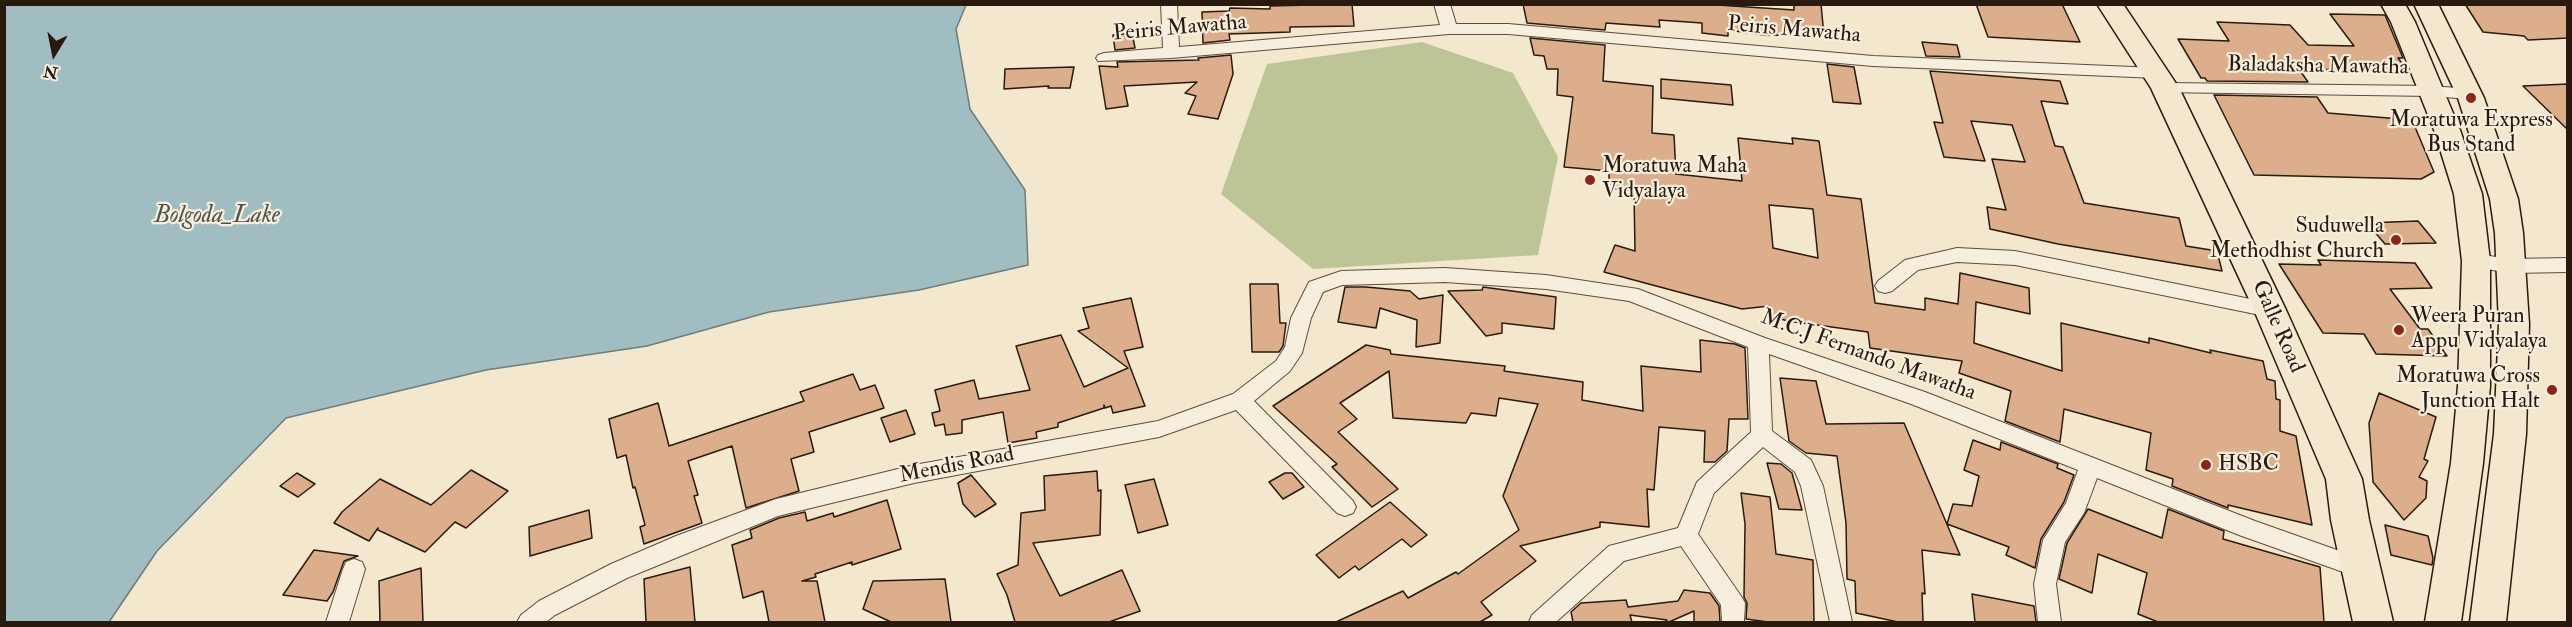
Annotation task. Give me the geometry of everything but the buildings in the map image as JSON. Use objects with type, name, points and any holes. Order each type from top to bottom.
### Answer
[{"type":"highway","name":"Galle Road","points":[[2110,4],[2161,80],[2270,310],[2344,479],[2350,520],[2373,622]]},
{"type":"highway","name":"Galle Road","points":[[2356,622],[2360,568]]},
{"type":"main road","points":[[2393,4],[2432,91],[2468,194],[2476,261],[2474,386],[2467,463],[2443,622]]},
{"type":"main road","points":[[2426,4],[2469,94],[2504,199],[2509,233],[2514,324],[2510,434],[2488,622]]},
{"type":"street","points":[[1169,4],[1172,53]]},
{"type":"street","points":[[1442,4],[1449,29]]},
{"type":"street","name":"Peiris Mawatha","points":[[1104,58],[1449,29],[1559,32],[1873,61],[2161,80]]},
{"type":"street","name":"Baladaksha Mawatha","points":[[2161,80],[2469,94]]},
{"type":"street","points":[[1885,286],[1912,265],[1957,255],[2015,258],[2270,310]]},
{"type":"street","points":[[2476,261],[2510,266],[2568,265]]},
{"type":"street","name":"M.C.J Fernando Mawatha","points":[[1341,278],[1444,275],[1546,282],[1631,294],[1758,343],[1918,398],[2247,528],[2360,568]]},
{"type":"street","name":"Mendis Road","points":[[529,622],[547,608],[619,571],[776,508],[914,474],[1158,429],[1240,400],[1283,366],[1295,348],[1301,318],[1316,287],[1341,278]]},
{"type":"street","points":[[1686,535],[1705,488],[1762,435],[1758,343]]},
{"type":"street","points":[[1240,400],[1345,507]]},
{"type":"street","points":[[1762,435],[1803,466],[1812,486],[1841,622]]},
{"type":"street","points":[[2049,622],[2045,584],[2054,540],[2076,507],[2091,465]]},
{"type":"street","points":[[1540,622],[1617,553],[1686,535]]},
{"type":"street","points":[[1686,535],[1733,603],[1733,622]]},
{"type":"street","points":[[337,622],[354,569]]},
{"type":"green space","points":[[1422,42],[1513,73],[1558,157],[1538,255],[1313,269],[1221,194],[1267,64]]},
{"type":"water","name":"Bolgoda_Lake","points":[[4,5],[966,5],[956,29],[970,109],[1025,190],[1028,265],[919,290],[769,312],[647,346],[486,370],[286,418],[157,551],[109,622],[5,622]]},
{"type":"place","name":"Moratuwa Express Bus Stand","points":[[2471,98]]},
{"type":"place","name":"Moratuwa Maha Vidyalaya","points":[[1590,180]]},
{"type":"place","name":"Suduwella Methodhist Church","points":[[2396,240]]},
{"type":"place","name":"Weera Puran Appu Vidyalaya","points":[[2399,330]]},
{"type":"place","name":"Moratuwa Cross Junction Halt","points":[[2552,390]]},
{"type":"place","name":"HSBC","points":[[2206,465]]}]
